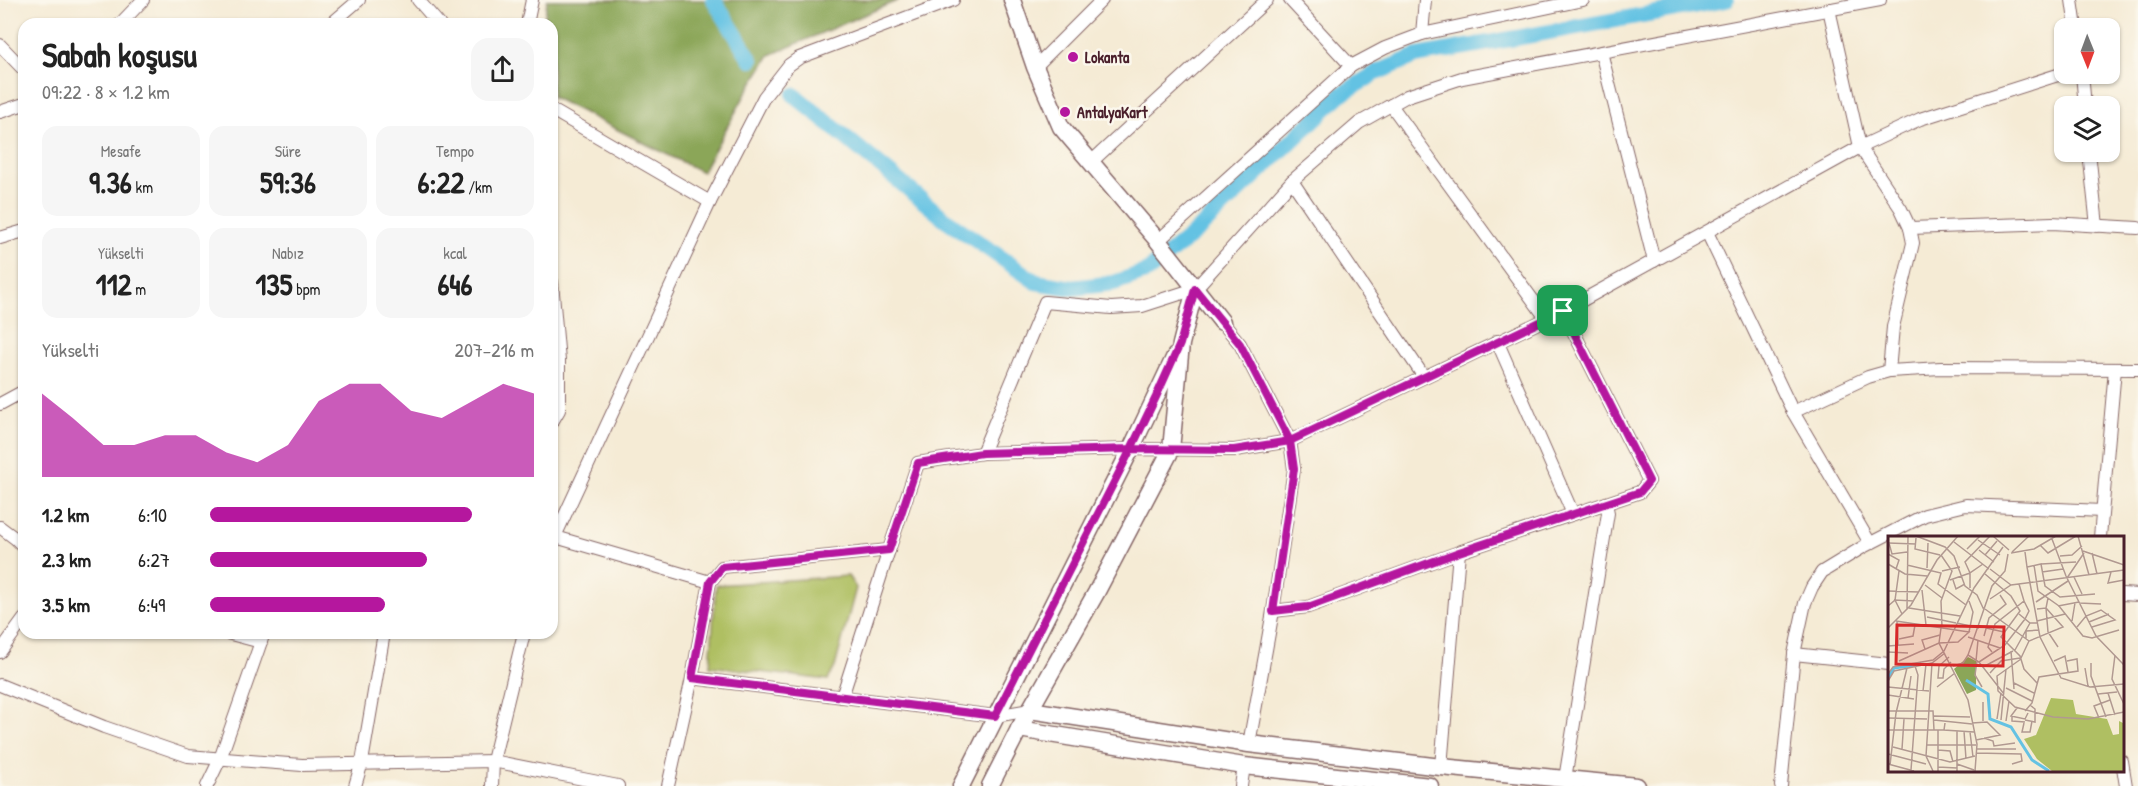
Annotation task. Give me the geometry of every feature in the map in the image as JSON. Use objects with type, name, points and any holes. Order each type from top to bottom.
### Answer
[{"type":"street","points":[[126,18],[143,0]]},
{"type":"street","points":[[338,18],[359,0]]},
{"type":"street","points":[[418,0],[434,18]]},
{"type":"street","points":[[528,18],[532,0]]},
{"type":"street","points":[[558,528],[710,202],[764,97],[789,65],[799,58],[953,0]]},
{"type":"street","points":[[1012,0],[1035,67],[1061,128],[1162,245],[1184,276],[1240,344],[1290,441],[1294,469],[1273,611],[1249,744]]},
{"type":"street","points":[[1035,67],[1102,0]]},
{"type":"street","points":[[1090,163],[1267,0]]},
{"type":"street","points":[[1290,0],[1351,66]]},
{"type":"street","points":[[1422,34],[1425,0]]},
{"type":"street","points":[[1162,245],[1351,66],[1385,48],[1422,34],[1536,5],[1583,0]]},
{"type":"street","points":[[961,786],[1131,449],[1180,344],[1195,289],[1292,181],[1359,123],[1407,96],[1462,78],[1880,0]]},
{"type":"street","points":[[2072,0],[2075,18]]},
{"type":"street","points":[[1829,9],[1860,147],[1901,209],[1910,228],[1912,243],[1893,327],[1889,371]]},
{"type":"street","points":[[0,45],[18,64]]},
{"type":"street","points":[[1601,52],[1654,261]]},
{"type":"street","points":[[842,697],[918,463],[982,453],[1131,449],[1234,450],[1290,441],[1563,311],[1860,147],[1920,119],[2054,76]]},
{"type":"street","points":[[1391,105],[1546,318]]},
{"type":"street","points":[[0,112],[18,106]]},
{"type":"street","points":[[558,113],[710,202]]},
{"type":"street","points":[[2091,162],[2097,226]]},
{"type":"street","points":[[1292,181],[1424,377]]},
{"type":"street","points":[[1910,228],[2052,223],[2138,228]]},
{"type":"street","points":[[1707,232],[1793,412],[1870,543]]},
{"type":"street","points":[[0,238],[18,233]]},
{"type":"street","points":[[982,453],[1045,302],[1111,308],[1142,306],[1195,289]]},
{"type":"street","points":[[1273,611],[1308,607],[1459,552],[1640,492],[1649,481],[1563,311]]},
{"type":"street","points":[[1497,341],[1573,514]]},
{"type":"street","points":[[990,786],[1171,450],[1180,344]]},
{"type":"street","points":[[558,350],[558,412]]},
{"type":"street","points":[[1793,412],[1868,377],[1889,371],[1941,368],[2138,369]]},
{"type":"street","points":[[2100,536],[2115,369]]},
{"type":"street","points":[[0,404],[18,394]]},
{"type":"street","points":[[1565,779],[1608,513],[1606,503]]},
{"type":"street","points":[[1781,786],[1794,654],[1805,603],[1821,572],[1870,543],[1925,515],[1966,506],[2102,512]]},
{"type":"street","points":[[0,527],[18,541]]},
{"type":"street","points":[[558,540],[710,582]]},
{"type":"street","points":[[668,786],[710,582],[722,567],[889,550]]},
{"type":"street","points":[[1441,767],[1459,552]]},
{"type":"street","points":[[0,652],[18,627]]},
{"type":"street","points":[[207,786],[220,759],[263,639]]},
{"type":"street","points":[[355,786],[362,762],[383,639]]},
{"type":"street","points":[[492,786],[493,760],[523,639]]},
{"type":"street","points":[[1794,654],[1888,664]]},
{"type":"street","points":[[692,678],[995,716],[1030,710],[1249,744],[1441,767],[1637,786]]},
{"type":"street","points":[[0,685],[104,727],[188,756],[302,765],[493,760],[618,786]]},
{"type":"street","points":[[995,716],[1019,729],[1245,765],[1430,786]]},
{"type":"street","points":[[1241,786],[1245,765]]},
{"type":"street","points":[[2123,767],[2135,786]]},
{"type":"street","points":[[2123,770],[2126,786]]},
{"type":"green space","points":[[547,0],[899,0],[770,55],[702,172],[558,100],[558,18],[545,18]]},
{"type":"green space","points":[[848,576],[856,588],[835,667],[828,680],[710,666],[716,585]]},
{"type":"waterway","points":[[714,0],[751,60]]},
{"type":"waterway","points":[[794,95],[945,219],[1036,282],[1072,288],[1114,283],[1148,271],[1200,228],[1340,95],[1376,73],[1416,56],[1726,0]]},
{"type":"place","name":"Lokanta","points":[[1073,57]]},
{"type":"place","name":"AntalyaKart","points":[[1065,112]]},
{"type":"route","points":[[1563,311],[1290,441],[1234,450],[1131,449],[982,453],[918,463],[889,550],[722,567],[710,582],[692,678],[995,716],[1131,449],[1156,397],[1180,344],[1195,289],[1240,344],[1290,441],[1294,469],[1273,611],[1308,607],[1459,552],[1640,492],[1649,481],[1563,311]]}]
